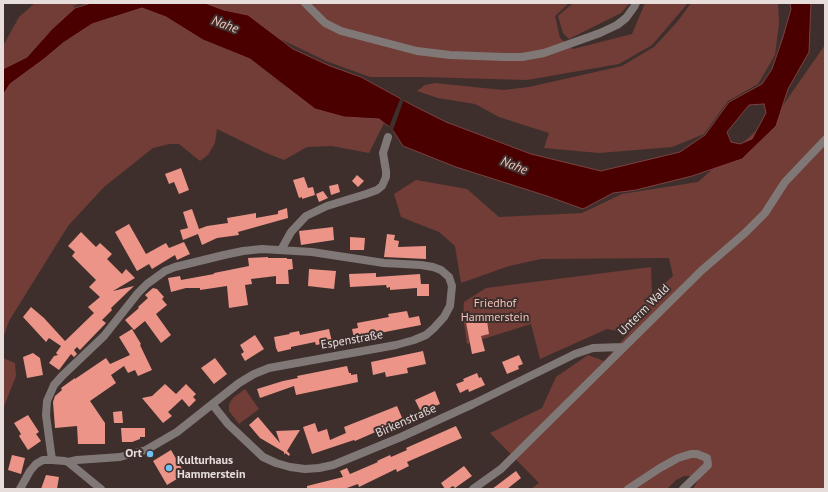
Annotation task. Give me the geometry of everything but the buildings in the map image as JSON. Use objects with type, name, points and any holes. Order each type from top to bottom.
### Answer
[{"type":"street","points":[[305,3],[325,23],[333,28],[348,33],[417,51],[450,55],[504,58],[522,57],[544,53],[600,34],[617,25],[626,18],[636,3]]},
{"type":"street","points":[[20,489],[30,470],[36,464],[43,460],[52,460],[46,415],[47,401],[54,385],[104,336],[130,302],[147,284],[165,272],[176,267],[243,251],[262,249],[281,250],[291,232],[310,214],[334,204],[377,190],[382,186],[386,177],[383,153],[388,137]]},
{"type":"street","name":"Unterm Wald","points":[[473,489],[501,469],[701,271],[750,228],[765,213],[785,182],[825,140]]},
{"type":"street","name":"Espenstraße","points":[[52,460],[68,462],[120,457],[146,450],[177,432],[239,383],[254,374],[269,368],[396,345],[414,340],[426,335],[434,328],[444,317],[450,306],[452,286],[449,277],[441,270],[434,267],[384,263],[342,256],[281,250]]},
{"type":"street","name":"Birkenstraße","points":[[212,404],[228,424],[263,457],[290,467],[305,469],[319,468],[333,465],[401,437],[473,404],[575,354],[593,348],[623,348]]},
{"type":"street","points":[[628,489],[678,458],[691,454],[697,454],[707,458],[708,465],[683,489]]},
{"type":"street","points":[[68,462],[101,489]]},
{"type":"green space","points":[[35,3],[82,3],[73,6],[75,8],[52,29],[27,57],[3,69],[3,46],[19,17]]},
{"type":"green space","points":[[199,3],[569,3],[555,16],[560,38],[573,49],[632,34],[645,3],[688,3],[652,45],[619,64],[527,80],[370,77],[326,61],[218,9]]},
{"type":"green space","points":[[573,3],[630,3],[621,13],[569,39],[563,33],[558,16]]},
{"type":"green space","points":[[691,3],[778,3],[779,24],[775,55],[758,84],[728,101],[704,134],[672,147],[599,153],[544,148],[549,133],[499,117],[475,104],[438,98],[417,91],[425,85],[435,83],[503,90],[529,87],[622,66],[654,47],[678,21]]},
{"type":"green space","points":[[142,8],[166,17],[203,40],[250,59],[284,86],[344,117],[379,119],[384,123],[369,153],[332,146],[307,147],[284,160],[217,129],[215,143],[208,155],[200,161],[179,144],[169,144],[153,148],[104,187],[68,226],[9,321],[3,338],[3,95],[10,84],[63,43],[92,24]]},
{"type":"green space","name":"Friedhof Hammerstein","points":[[825,45],[825,489],[693,489],[700,476],[684,476],[676,480],[667,489],[531,489],[539,483],[490,433],[542,408],[556,377],[588,355],[604,361],[629,333],[607,329],[540,359],[531,324],[467,344],[463,316],[464,302],[486,288],[651,267],[652,294],[673,276],[669,258],[541,259],[509,266],[461,283],[455,246],[439,232],[401,217],[394,194],[416,180],[467,189],[499,217],[582,213],[622,194],[698,182],[779,111]]},
{"type":"green space","points":[[3,358],[15,363],[16,376],[3,409]]},
{"type":"green space","points":[[245,389],[259,409],[239,424],[229,411],[229,404],[233,398]]},
{"type":"water","name":"Nahe","points":[[91,3],[205,3],[224,10],[248,15],[293,49],[330,66],[361,77],[446,122],[531,154],[601,171],[680,152],[705,135],[729,102],[762,84],[772,69],[791,9],[790,3],[811,3],[809,52],[788,89],[776,126],[742,159],[692,176],[636,190],[613,193],[583,209],[456,167],[403,146],[392,129],[379,119],[344,117],[315,109],[250,59],[203,40],[166,17],[142,8],[92,24],[63,43],[10,84],[3,95],[3,69],[27,57],[52,29],[75,8]],"holes":[[[764,104],[766,113],[752,139],[740,144],[731,142],[727,132],[749,105]]]},
{"type":"pier","points":[[401,97],[404,99],[392,133],[388,129]]},
{"type":"place","name":"Ort","points":[[150,454]]},
{"type":"place","name":"Kulturhaus Hammerstein","points":[[169,468]]}]
